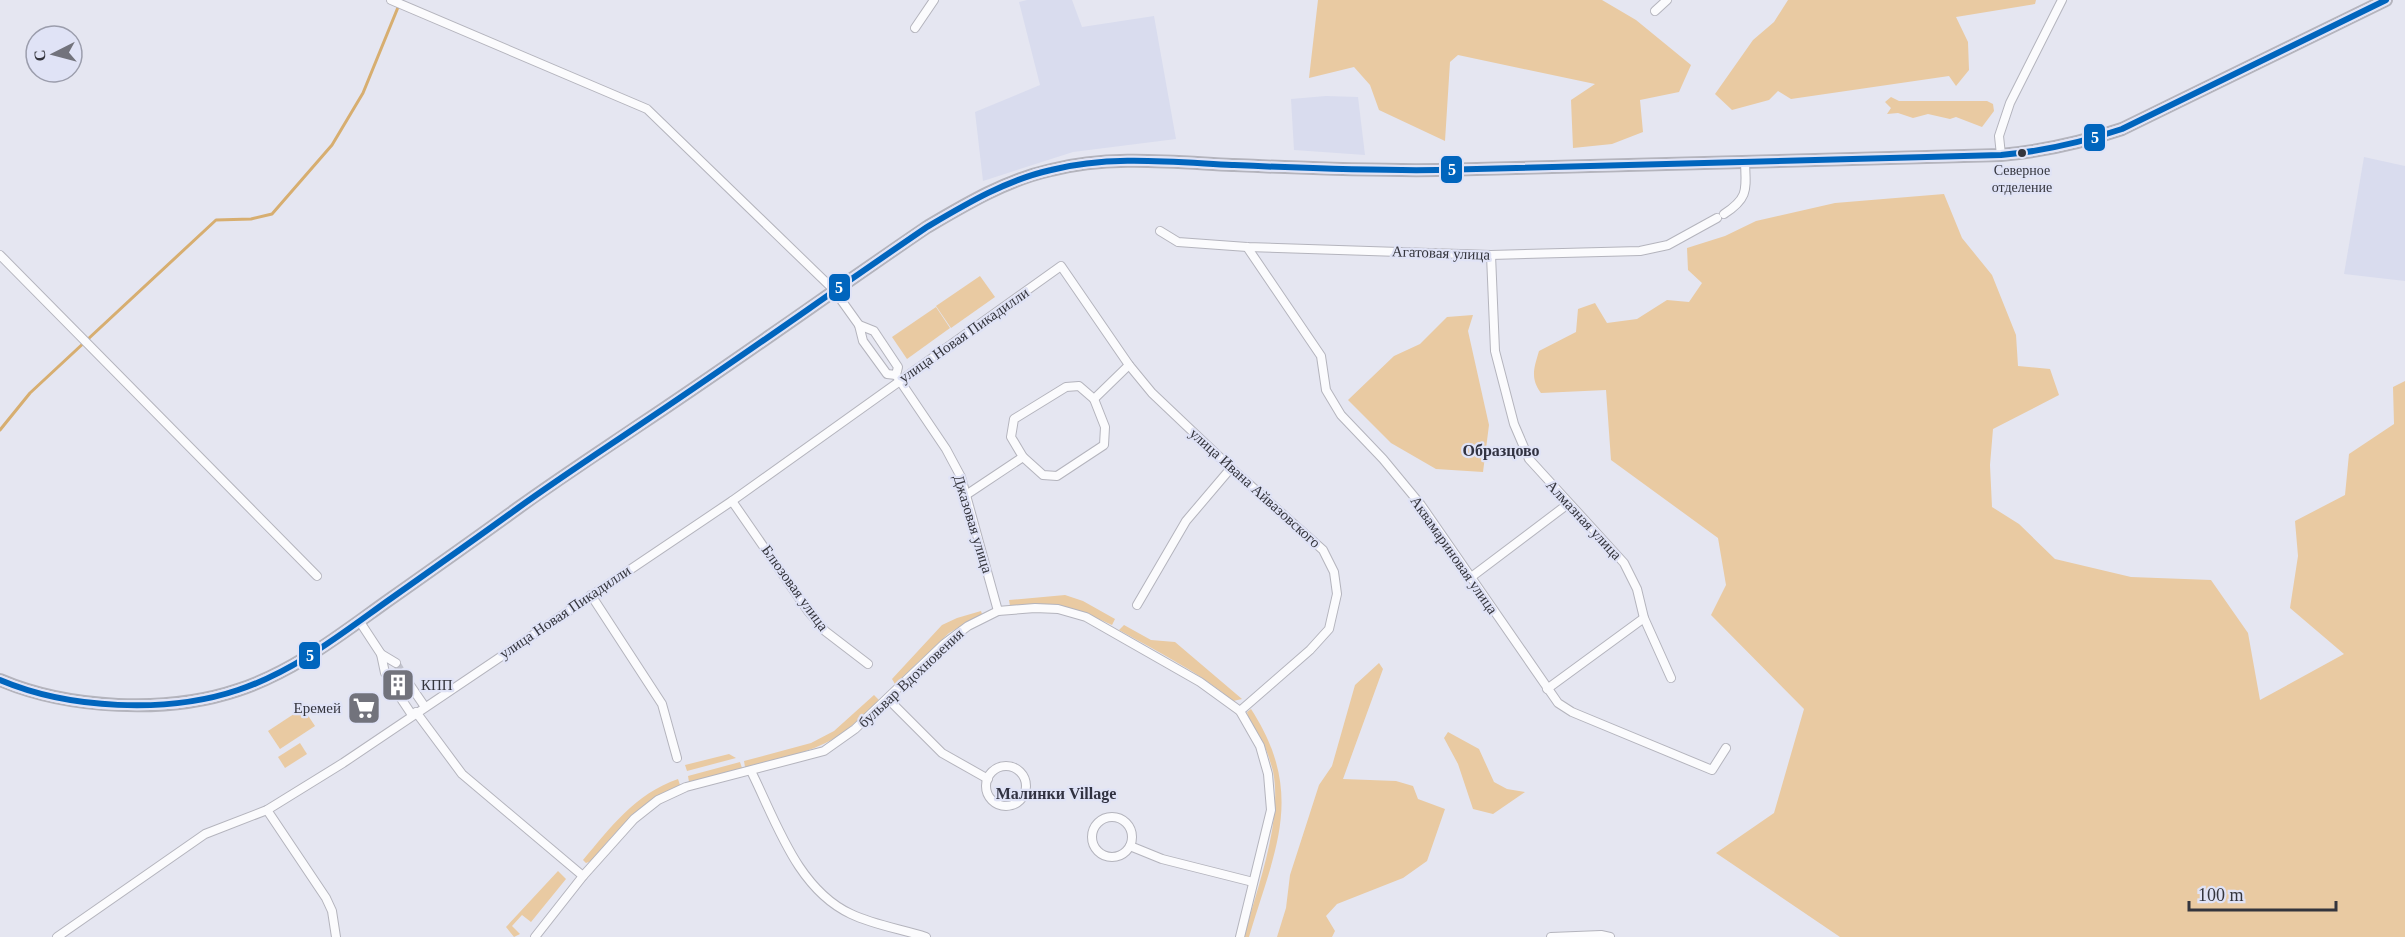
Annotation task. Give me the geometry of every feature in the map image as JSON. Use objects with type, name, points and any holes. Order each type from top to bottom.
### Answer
[{"type":"street","points":[[391,0],[647,109],[834,290],[859,325],[863,341],[887,374],[897,377],[898,367],[874,331],[859,325]]},
{"type":"street","points":[[915,28],[934,0]]},
{"type":"street","points":[[1655,11],[1667,0]]},
{"type":"street","points":[[2001,155],[1999,136],[2010,103],[2062,0]]},
{"type":"street","points":[[0,680],[22,690],[91,703],[166,704],[205,699],[238,690],[270,677],[311,655],[360,622],[588,458],[927,227],[974,200],[1022,178],[1052,169],[1119,161],[1172,161],[1359,171],[1745,163],[2001,155],[2046,151],[2122,129],[2386,0]]},
{"type":"street","name":"Агатовая улица","points":[[1160,231],[1178,242],[1247,247],[1491,255],[1640,251],[1668,245],[1737,206],[1746,188],[1745,163]]},
{"type":"street","name":"Аквамариновая улица","points":[[1247,247],[1321,356],[1326,390],[1341,415],[1383,459],[1421,506],[1558,703],[1572,712],[1712,770],[1725,747]]},
{"type":"street","points":[[0,255],[317,576]]},
{"type":"street","name":"Алмазная улица","points":[[1491,255],[1495,351],[1514,423],[1529,459],[1624,564],[1637,589],[1644,618],[1671,678]]},
{"type":"street","name":"улица Ивана Айвазовского","points":[[1061,266],[1129,365],[1152,393],[1231,468],[1323,550],[1334,572],[1337,594],[1329,629],[1310,650],[1240,711]]},
{"type":"street","name":"улица Новая Пикадилли","points":[[57,937],[205,834],[267,810],[343,763],[732,501],[897,377],[1061,266]]},
{"type":"street","points":[[1094,399],[1129,365]]},
{"type":"street","name":"Джазовая улица","points":[[897,377],[946,449],[961,477],[998,611]]},
{"type":"street","points":[[1079,386],[1094,399],[1105,427],[1104,445],[1057,476],[1043,475],[1023,457],[1011,436],[1014,419],[1066,387],[1079,386]]},
{"type":"street","points":[[966,495],[1023,457]]},
{"type":"street","points":[[1137,605],[1186,521],[1231,468]]},
{"type":"street","name":"Блюзовая улица","points":[[732,501],[808,611],[825,631],[868,664]]},
{"type":"street","points":[[1470,578],[1568,504]]},
{"type":"street","points":[[591,595],[662,704],[677,758]]},
{"type":"street","name":"бульвар Вдохновения","points":[[535,937],[582,876],[634,819],[658,800],[686,787],[824,751],[855,729],[944,644],[968,626],[998,611],[1058,609],[1086,617],[1200,682],[1240,711],[1260,746],[1268,774],[1271,810],[1240,937]]},
{"type":"street","points":[[1547,689],[1644,618]]},
{"type":"street","points":[[360,622],[381,654],[385,673]]},
{"type":"street","points":[[381,654],[396,663]]},
{"type":"street","points":[[410,685],[425,707]]},
{"type":"street","points":[[398,694],[462,774],[582,876]]},
{"type":"street","points":[[888,699],[942,753],[988,779]]},
{"type":"street","points":[[1015,768],[1024,778],[1026,790],[1019,801],[1013,805],[1000,805],[987,792],[988,779],[996,769],[1015,768]]},
{"type":"street","points":[[751,771],[803,875],[824,897],[851,914],[926,937]]},
{"type":"street","points":[[267,810],[326,898],[332,911],[336,937]]},
{"type":"street","points":[[1107,818],[1120,818],[1130,828],[1132,840],[1130,846],[1121,855],[1108,857],[1102,854],[1097,850],[1092,839],[1095,826],[1107,818]]},
{"type":"street","points":[[1130,846],[1162,859],[1253,882]]},
{"type":"street","points":[[1551,937],[1601,935],[1610,937]]},
{"type":"shaded area","points":[[1072,0],[1082,27],[1154,16],[1176,139],[1073,152],[983,181],[975,112],[1040,85],[1019,2]]},
{"type":"shaded area","points":[[1318,0],[1602,0],[1636,20],[1691,65],[1679,92],[1640,100],[1643,132],[1612,144],[1573,148],[1571,100],[1595,84],[1458,55],[1450,62],[1445,141],[1379,110],[1370,85],[1354,67],[1309,78]]},
{"type":"shaded area","points":[[1788,0],[2036,0],[2035,4],[1956,17],[1968,42],[1969,70],[1956,86],[1949,76],[1791,99],[1778,91],[1769,100],[1732,110],[1715,94],[1753,40],[1774,22]]},
{"type":"shaded area","points":[[1326,96],[1358,97],[1365,155],[1294,150],[1291,99]]},
{"type":"shaded area","points":[[1891,97],[1899,101],[1987,101],[1993,104],[1994,111],[1982,127],[1956,117],[1950,119],[1928,114],[1913,118],[1898,113],[1887,114],[1891,108],[1885,102]]},
{"type":"shaded area","points":[[2364,157],[2405,166],[2405,281],[2344,274]]},
{"type":"shaded area","points":[[1944,194],[1962,238],[1992,275],[2016,335],[2018,366],[2050,369],[2059,395],[1993,429],[1990,465],[1992,507],[2019,524],[2055,559],[2131,577],[2211,580],[2248,633],[2260,700],[2344,654],[2290,608],[2298,556],[2295,521],[2345,495],[2349,454],[2394,424],[2393,387],[2405,381],[2405,937],[1840,937],[1716,853],[1774,813],[1804,709],[1711,615],[1726,585],[1718,538],[1611,460],[1606,390],[1541,393],[1534,378],[1539,351],[1576,332],[1578,309],[1595,303],[1607,323],[1637,319],[1667,300],[1689,302],[1702,283],[1688,270],[1687,248],[1725,236],[1756,221],[1835,203]]},
{"type":"shaded area","points":[[980,276],[995,297],[951,328],[936,306]]},
{"type":"shaded area","points":[[936,307],[950,328],[907,359],[892,337]]},
{"type":"shaded area","points":[[1473,315],[1468,331],[1489,425],[1483,472],[1436,469],[1391,443],[1348,400],[1394,356],[1420,344],[1447,317]]},
{"type":"shaded area","points":[[1065,595],[1083,601],[1115,619],[1112,625],[1062,607],[1038,604],[1010,606],[1009,600]]},
{"type":"shaded area","points":[[981,611],[982,614],[949,633],[895,684],[892,679],[942,625]]},
{"type":"shaded area","points":[[1124,625],[1151,640],[1175,642],[1242,699],[1233,701],[1192,672],[1119,630]]},
{"type":"shaded area","points":[[1379,663],[1383,669],[1343,779],[1396,781],[1413,786],[1418,799],[1445,809],[1427,861],[1403,878],[1337,904],[1326,916],[1335,931],[1332,937],[1277,937],[1286,908],[1290,875],[1319,785],[1332,766],[1355,685]]},
{"type":"shaded area","points":[[874,695],[879,700],[833,739],[796,754],[745,767],[744,761],[811,743],[834,731]]},
{"type":"shaded area","points":[[303,708],[315,726],[280,749],[268,731]]},
{"type":"shaded area","points":[[1251,709],[1268,740],[1278,768],[1281,795],[1276,849],[1249,937],[1244,937],[1262,876],[1275,811],[1273,771],[1262,741],[1248,716],[1247,712]]},
{"type":"shaded area","points":[[1448,732],[1479,749],[1494,782],[1507,789],[1525,792],[1493,814],[1473,809],[1458,764],[1444,738]]},
{"type":"shaded area","points":[[300,743],[307,754],[285,768],[278,757]]},
{"type":"shaded area","points":[[729,754],[736,758],[687,771],[685,765]]},
{"type":"shaded area","points":[[740,762],[742,768],[689,782],[688,776]]},
{"type":"shaded area","points":[[678,779],[680,785],[653,799],[631,817],[591,861],[586,863],[583,860],[614,824],[636,803],[663,785]]},
{"type":"shaded area","points":[[558,871],[566,879],[531,922],[522,915],[512,926],[520,934],[514,937],[506,927]]},
{"type":"waterway","points":[[0,430],[30,393],[216,220],[251,219],[272,214],[332,145],[363,93],[401,0]]},
{"type":"tunnel","points":[[396,663],[410,685]]},
{"type":"tunnel","points":[[385,673],[398,694]]},
{"type":"transit line","name":"5","points":[[0,680],[56,697],[118,705],[149,705],[210,698],[238,690],[278,673],[333,640],[548,487],[927,227],[987,194],[1034,174],[1073,165],[1118,161],[1335,169],[1437,170],[2001,155],[2033,151],[2062,146],[2122,129],[2386,0]]},
{"type":"place","name":"Северное отделение","points":[[2022,153]]},
{"type":"place","name":"КПП","points":[[398,685]]},
{"type":"place","name":"Еремей","points":[[364,708]]},
{"type":"district","name":"Образцово","points":[[1501,450]]},
{"type":"district","name":"Малинки Village","points":[[1056,793]]}]
